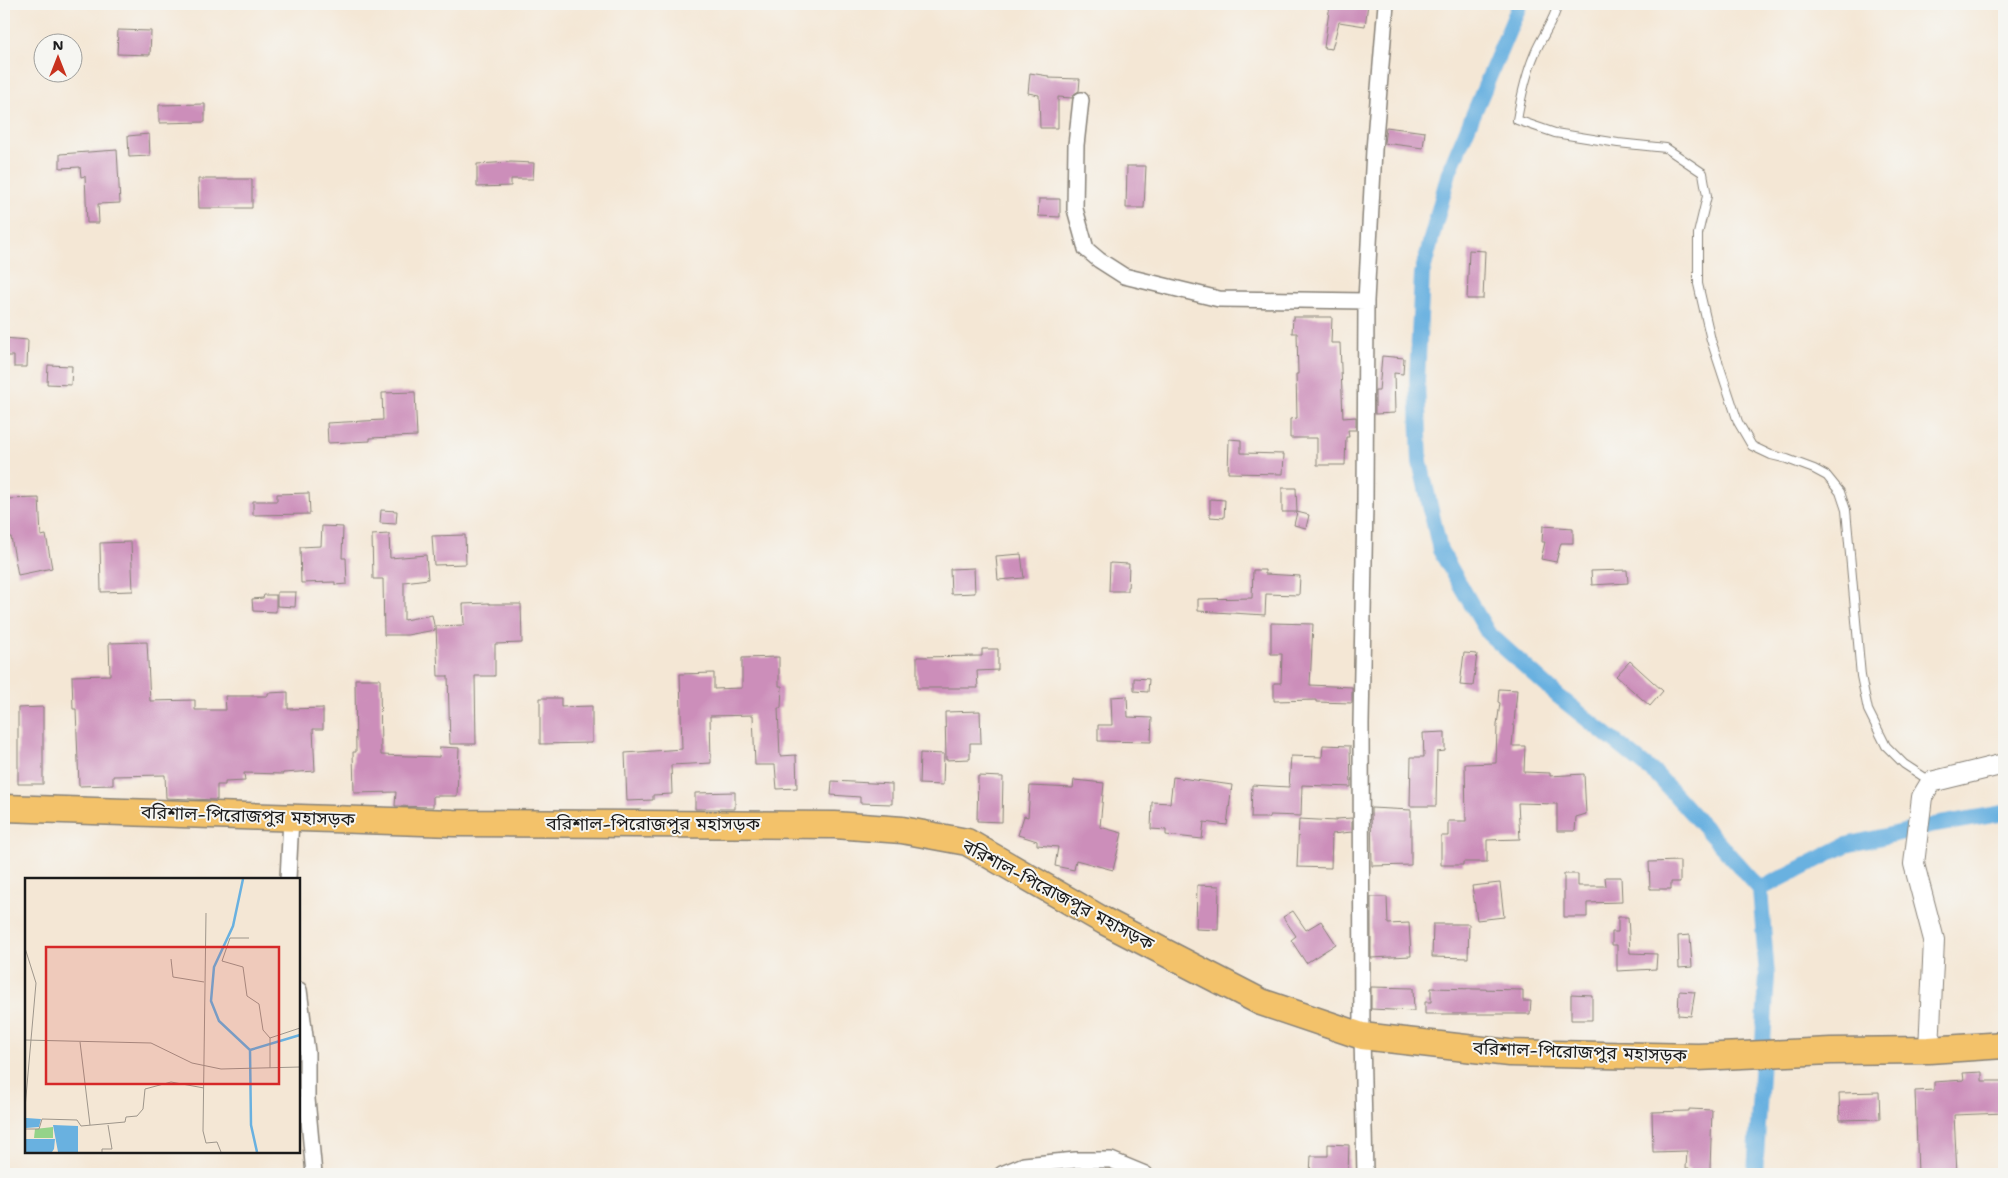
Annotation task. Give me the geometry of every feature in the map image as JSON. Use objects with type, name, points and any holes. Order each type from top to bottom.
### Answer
[{"type":"highway","name":"বরিশাল-পিরোজপুর মহাসড়ক","points":[[4,808],[453,823],[835,825],[902,830],[967,842],[1104,921],[1261,1002],[1362,1036],[1509,1053],[1698,1057],[1831,1051],[1928,1050],[2004,1045]]},
{"type":"street","points":[[1366,1174],[1362,1036],[1361,724],[1366,301],[1374,150],[1386,4]]},
{"type":"street","points":[[1081,100],[1076,145],[1075,209],[1086,249],[1099,260],[1124,276],[1220,299],[1366,301]]},
{"type":"street","points":[[1928,1050],[1934,940],[1914,864],[1927,789],[2004,764]]},
{"type":"street","points":[[288,878],[291,818]]},
{"type":"street","points":[[300,999],[306,1052],[307,1099],[314,1174]]},
{"type":"street","points":[[1002,1174],[1024,1166],[1076,1160],[1111,1160],[1145,1174]]},
{"type":"lane","points":[[1558,4],[1556,12],[1535,53],[1521,96],[1517,120],[1556,133],[1618,143],[1666,148],[1703,173],[1707,196],[1698,234],[1698,284],[1711,340],[1738,422],[1752,446],[1771,455],[1814,469],[1827,476],[1840,492],[1846,510],[1861,676],[1868,710],[1886,746],[1927,789]]},
{"type":"building","points":[[1330,4],[1368,4],[1365,26],[1339,22],[1332,49],[1324,48]]},
{"type":"building","points":[[118,30],[151,31],[150,55],[117,54]]},
{"type":"building","points":[[1030,73],[1048,76],[1048,78],[1080,79],[1079,91],[1072,98],[1058,97],[1058,128],[1040,128],[1039,95],[1028,93]]},
{"type":"building","points":[[205,104],[205,122],[159,123],[159,105]]},
{"type":"building","points":[[1386,127],[1425,132],[1423,148],[1384,143]]},
{"type":"building","points":[[149,134],[150,156],[129,157],[128,136]]},
{"type":"building","points":[[117,150],[120,203],[98,204],[99,223],[87,223],[85,176],[81,177],[80,167],[60,168],[60,154]]},
{"type":"building","points":[[534,163],[533,179],[511,179],[511,186],[477,187],[477,164]]},
{"type":"building","points":[[1127,166],[1146,166],[1144,208],[1126,208]]},
{"type":"building","points":[[198,179],[252,179],[252,208],[199,208]]},
{"type":"building","points":[[1039,199],[1060,199],[1060,217],[1038,216]]},
{"type":"building","points":[[1469,250],[1485,251],[1483,299],[1467,299]]},
{"type":"building","points":[[1293,317],[1332,317],[1331,343],[1340,343],[1343,418],[1356,417],[1356,430],[1348,430],[1349,437],[1346,437],[1345,465],[1317,465],[1317,438],[1290,438],[1290,419],[1297,418],[1297,333],[1292,333]]},
{"type":"building","points":[[4,338],[28,340],[27,367],[14,367],[14,356],[4,356]]},
{"type":"building","points":[[1382,356],[1404,358],[1403,374],[1394,373],[1395,413],[1375,414],[1375,391],[1379,391]]},
{"type":"building","points":[[48,365],[72,366],[71,385],[47,384]]},
{"type":"building","points":[[415,392],[417,436],[370,438],[370,441],[328,443],[327,423],[383,420],[382,393]]},
{"type":"building","points":[[1229,439],[1241,440],[1241,453],[1284,454],[1283,474],[1228,473]]},
{"type":"building","points":[[1282,488],[1296,488],[1297,512],[1282,512]]},
{"type":"building","points":[[309,493],[310,514],[253,515],[253,501],[277,501],[277,494]]},
{"type":"building","points":[[39,498],[41,536],[46,535],[52,568],[18,575],[11,537],[4,537],[4,499]]},
{"type":"building","points":[[1210,499],[1225,500],[1224,518],[1210,517]]},
{"type":"building","points":[[381,510],[397,511],[396,524],[380,523]]},
{"type":"building","points":[[1297,512],[1309,515],[1306,528],[1294,525]]},
{"type":"building","points":[[322,526],[343,527],[342,558],[346,558],[347,584],[335,585],[335,582],[301,583],[300,547],[321,546]]},
{"type":"building","points":[[1543,526],[1573,528],[1573,543],[1561,543],[1556,562],[1541,559],[1545,542],[1542,542]]},
{"type":"building","points":[[389,534],[390,558],[426,555],[428,579],[404,582],[404,620],[432,615],[435,630],[407,635],[384,635],[383,579],[373,579],[372,535]]},
{"type":"building","points":[[465,535],[466,564],[434,565],[432,536]]},
{"type":"building","points":[[131,542],[133,591],[101,592],[100,543]]},
{"type":"building","points":[[1021,554],[1024,578],[998,580],[996,556]]},
{"type":"building","points":[[1110,563],[1129,564],[1128,591],[1109,591]]},
{"type":"building","points":[[974,568],[975,593],[951,594],[950,569]]},
{"type":"building","points":[[1253,570],[1265,570],[1265,574],[1300,576],[1299,595],[1266,594],[1265,615],[1198,611],[1198,599],[1252,598]]},
{"type":"building","points":[[1627,570],[1628,583],[1592,585],[1591,571]]},
{"type":"building","points":[[277,592],[296,592],[295,607],[277,606]]},
{"type":"building","points":[[264,595],[276,595],[276,612],[253,611],[252,599],[263,598]]},
{"type":"building","points":[[463,604],[521,604],[522,643],[495,644],[495,676],[475,676],[476,744],[450,744],[448,676],[438,676],[436,626],[464,625]]},
{"type":"building","points":[[1271,623],[1313,624],[1310,685],[1352,687],[1352,703],[1316,702],[1316,700],[1274,701],[1274,683],[1281,683],[1282,654],[1271,654]]},
{"type":"building","points":[[147,642],[150,701],[195,700],[195,710],[226,710],[225,696],[268,696],[268,693],[288,692],[288,709],[323,708],[323,729],[313,729],[315,771],[283,774],[244,773],[245,781],[225,782],[225,785],[217,785],[217,800],[166,798],[165,775],[113,776],[113,785],[79,786],[76,709],[73,709],[72,676],[110,675],[109,643]]},
{"type":"building","points":[[982,649],[998,649],[998,670],[977,671],[978,688],[917,688],[917,657],[982,656]]},
{"type":"building","points":[[1464,653],[1477,654],[1473,686],[1460,685]]},
{"type":"building","points":[[779,657],[779,686],[782,686],[781,708],[778,708],[780,756],[796,755],[797,788],[777,789],[775,765],[755,765],[753,715],[710,716],[711,763],[671,765],[672,794],[653,795],[653,800],[627,801],[625,753],[682,749],[680,674],[714,673],[714,689],[742,688],[742,658]]},
{"type":"building","points":[[1630,661],[1663,691],[1650,706],[1616,676]]},
{"type":"building","points":[[1134,678],[1149,679],[1148,692],[1134,691]]},
{"type":"building","points":[[355,679],[380,679],[381,755],[439,757],[440,747],[459,748],[457,796],[433,796],[433,807],[395,806],[396,792],[354,793],[353,752],[356,752]]},
{"type":"building","points":[[1499,689],[1517,690],[1512,746],[1525,746],[1524,772],[1550,773],[1550,776],[1584,774],[1586,814],[1576,817],[1575,831],[1557,831],[1557,804],[1518,803],[1520,839],[1487,840],[1487,862],[1463,862],[1463,865],[1441,865],[1441,836],[1448,836],[1448,821],[1466,821],[1465,764],[1496,763],[1497,725],[1500,703],[1498,702]]},
{"type":"building","points":[[1127,696],[1128,717],[1152,718],[1151,742],[1098,741],[1098,725],[1112,725],[1111,697]]},
{"type":"building","points":[[540,698],[561,698],[561,707],[592,706],[592,743],[540,744]]},
{"type":"building","points":[[43,707],[43,784],[18,784],[18,708]]},
{"type":"building","points":[[980,711],[981,743],[970,743],[970,759],[946,760],[945,712]]},
{"type":"building","points":[[1445,732],[1445,751],[1437,752],[1436,806],[1410,806],[1411,757],[1424,757],[1423,733]]},
{"type":"building","points":[[1323,745],[1350,746],[1351,787],[1302,785],[1301,816],[1270,815],[1270,818],[1251,818],[1252,785],[1289,787],[1291,756],[1322,757]]},
{"type":"building","points":[[920,753],[944,754],[943,785],[919,784]]},
{"type":"building","points":[[978,776],[1003,777],[1002,822],[977,821]]},
{"type":"building","points":[[1173,777],[1232,785],[1227,825],[1204,822],[1202,839],[1166,835],[1166,830],[1151,829],[1152,802],[1170,803]]},
{"type":"building","points":[[1074,780],[1104,783],[1100,827],[1122,833],[1113,870],[1076,860],[1074,870],[1055,866],[1058,847],[1037,845],[1037,841],[1018,835],[1024,816],[1028,817],[1030,786],[1073,788]]},
{"type":"building","points":[[832,781],[892,784],[892,804],[860,803],[860,797],[831,795]]},
{"type":"building","points":[[735,792],[735,809],[695,809],[695,793]]},
{"type":"building","points":[[1371,808],[1411,810],[1411,865],[1372,866]]},
{"type":"building","points":[[1352,818],[1352,832],[1332,834],[1331,868],[1297,867],[1299,819],[1336,821],[1336,819]]},
{"type":"building","points":[[1680,861],[1680,882],[1671,882],[1671,889],[1650,889],[1649,862]]},
{"type":"building","points":[[1564,874],[1578,874],[1578,886],[1606,886],[1605,877],[1621,877],[1622,902],[1587,903],[1587,917],[1564,917]]},
{"type":"building","points":[[1500,883],[1504,917],[1477,920],[1472,886]]},
{"type":"building","points":[[1197,885],[1219,886],[1218,930],[1196,929]]},
{"type":"building","points":[[1371,897],[1387,897],[1388,924],[1409,923],[1411,956],[1371,958]]},
{"type":"building","points":[[1293,911],[1306,930],[1321,921],[1336,944],[1306,963],[1291,940],[1296,936],[1283,917]]},
{"type":"building","points":[[1618,917],[1628,917],[1630,953],[1657,954],[1656,969],[1617,971],[1617,945],[1612,945],[1612,932],[1618,932]]},
{"type":"building","points":[[1433,924],[1469,924],[1468,958],[1432,957]]},
{"type":"building","points":[[1690,935],[1692,967],[1679,968],[1678,936]]},
{"type":"building","points":[[1371,987],[1413,988],[1414,1011],[1371,1009]]},
{"type":"building","points":[[1431,988],[1523,990],[1523,1001],[1531,1001],[1530,1014],[1425,1014],[1425,1002],[1431,1002]]},
{"type":"building","points":[[1679,991],[1695,992],[1691,1016],[1678,1015]]},
{"type":"building","points":[[1571,994],[1592,995],[1592,1020],[1571,1020]]},
{"type":"building","points":[[1982,1072],[1982,1081],[2004,1081],[2004,1113],[1954,1115],[1957,1174],[1918,1174],[1915,1091],[1934,1090],[1934,1082],[1964,1080],[1963,1073]]},
{"type":"building","points":[[1879,1092],[1880,1119],[1840,1120],[1839,1093]]},
{"type":"building","points":[[1689,1109],[1712,1110],[1710,1169],[1705,1169],[1705,1174],[1689,1174],[1689,1168],[1686,1168],[1687,1151],[1653,1152],[1652,1112],[1689,1111]]},
{"type":"building","points":[[1328,1144],[1349,1145],[1348,1174],[1310,1174],[1311,1156],[1328,1156]]},
{"type":"waterway","points":[[1520,4],[1449,172],[1422,274],[1417,380],[1420,462],[1440,550],[1488,633],[1558,696],[1657,775],[1760,889],[1767,976],[1755,1174]]},
{"type":"waterway","points":[[1760,889],[1846,845],[1935,825],[2004,813]]}]
